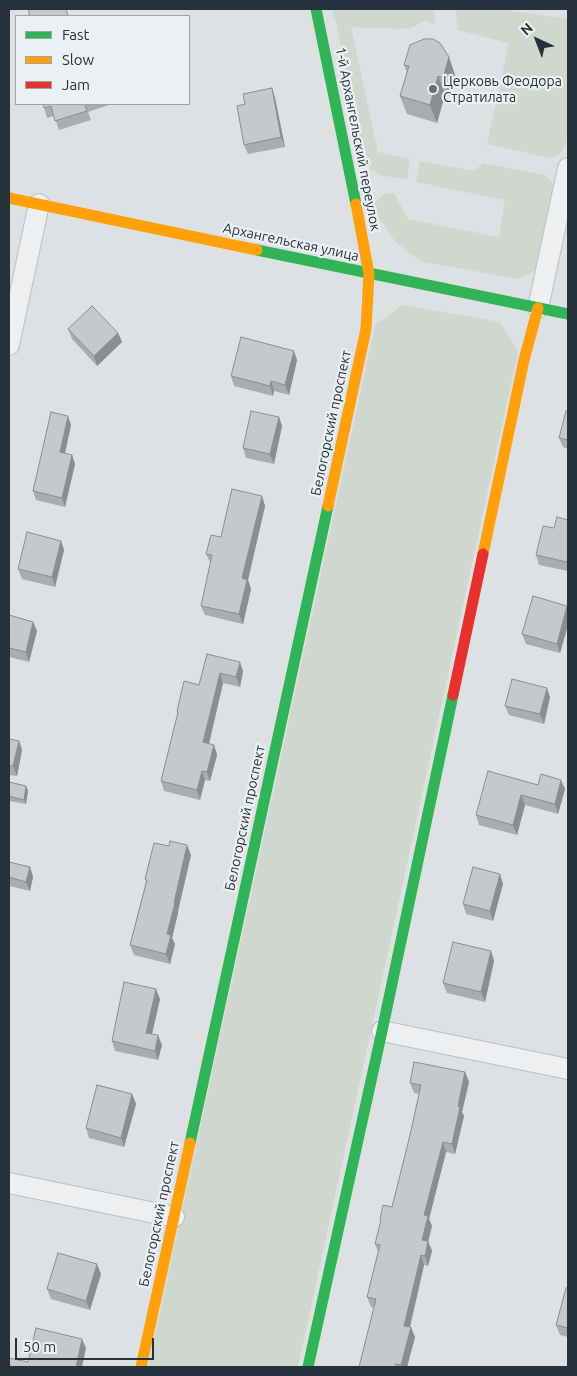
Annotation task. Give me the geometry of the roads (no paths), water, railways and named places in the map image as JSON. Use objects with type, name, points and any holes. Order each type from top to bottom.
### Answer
[{"type":"street","name":"1-й Архангельский переулок","points":[[316,9],[369,274]]},
{"type":"street","points":[[308,1367],[382,1031],[522,370],[538,308],[568,168]]},
{"type":"street","name":"Архангельская улица","points":[[9,196],[369,274],[568,314]]},
{"type":"street","points":[[9,345],[39,204]]},
{"type":"street","name":"Белогорский проспект","points":[[140,1367],[366,329],[369,274]]},
{"type":"street","points":[[382,1031],[568,1069]]},
{"type":"street","points":[[9,1183],[174,1217]]},
{"type":"place","name":"Церковь Феодора Стратилата","points":[[433,89]]}]
